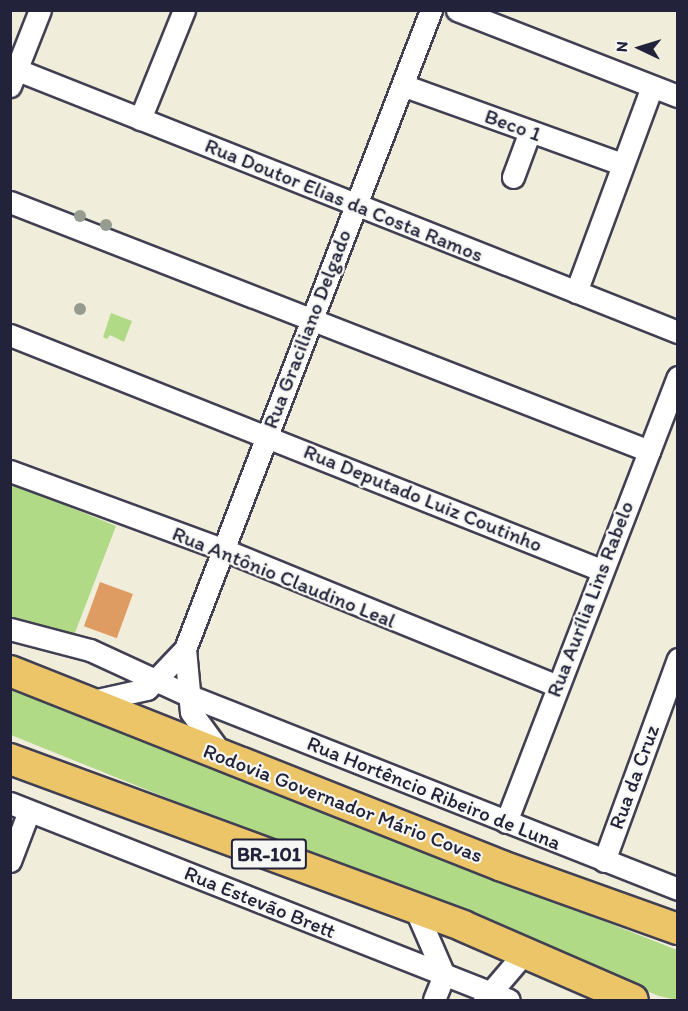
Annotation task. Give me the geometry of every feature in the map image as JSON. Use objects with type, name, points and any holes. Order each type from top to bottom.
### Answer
[{"type":"highway","name":"Rodovia Governador Mário Covas","points":[[10,671],[502,866],[678,929]]},
{"type":"highway","name":"BR-101","points":[[10,759],[415,908],[526,951],[633,1000]]},
{"type":"street","points":[[13,74],[40,10]]},
{"type":"street","points":[[140,119],[184,10]]},
{"type":"street","name":"Rua Graciliano Delgado","points":[[87,702],[134,693],[156,681],[185,649],[355,205],[405,86],[431,10]]},
{"type":"street","points":[[457,10],[678,96]]},
{"type":"street","name":"Rua Doutor Elias da Costa Ramos","points":[[13,74],[140,119],[678,332]]},
{"type":"street","name":"Beco 1","points":[[405,86],[622,164]]},
{"type":"street","points":[[576,292],[652,87]]},
{"type":"street","points":[[513,177],[530,131]]},
{"type":"street","points":[[10,202],[310,321],[649,450]]},
{"type":"street","name":"Rua Deputado Luiz Coutinho","points":[[10,335],[267,435],[601,570]]},
{"type":"street","name":"Rua Aurília Lins Rabelo","points":[[506,822],[556,685],[678,377]]},
{"type":"street","name":"Rua Antônio Claudino Leal","points":[[10,471],[222,549],[556,685]]},
{"type":"street","name":"Rua Hortêncio Ribeiro de Luna","points":[[10,629],[90,650],[190,696],[678,889]]},
{"type":"street","name":"Rua Graciliano Delgado","points":[[185,649],[191,712],[224,756]]},
{"type":"street","name":"Rua da Cruz","points":[[604,861],[678,659]]},
{"type":"street","points":[[10,861],[20,807]]},
{"type":"street","name":"Rua Estevão Brett","points":[[20,807],[444,975],[486,996],[509,1000]]},
{"type":"street","points":[[415,908],[444,975],[435,1000]]},
{"type":"street","points":[[486,996],[526,951]]},
{"type":"green space","points":[[111,313],[132,321],[124,342],[110,335],[107,339],[103,337]]},
{"type":"green space","points":[[11,483],[116,526],[71,643],[11,628]]},
{"type":"green space","points":[[10,687],[677,950],[677,1000],[659,996],[11,735]]},
{"type":"building","points":[[100,582],[133,594],[117,638],[84,626]]}]
